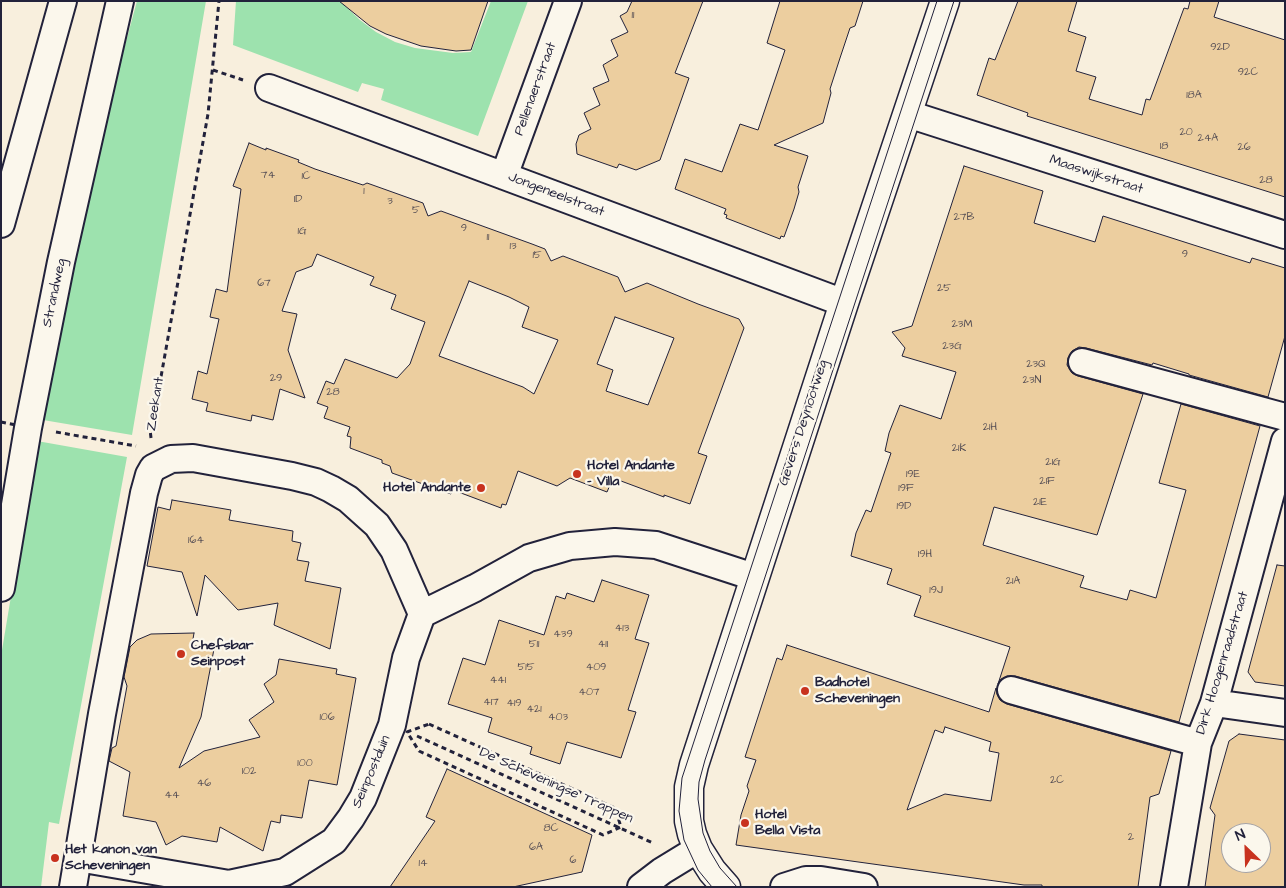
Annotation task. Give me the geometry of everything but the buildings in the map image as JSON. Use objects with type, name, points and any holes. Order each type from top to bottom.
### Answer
[{"type":"main road","name":"Gevers Deynootweg","points":[[726,887],[712,871],[698,849],[689,820],[689,787],[694,765],[844,303],[946,1]]},
{"type":"street","points":[[1,224],[62,1]]},
{"type":"street","name":"Strandweg","points":[[1,588],[28,428],[59,272],[120,1]]},
{"type":"street","name":"Pellenaerstraat","points":[[504,176],[568,1]]},
{"type":"street","name":"Jongeneelstraat","points":[[269,88],[844,303]]},
{"type":"street","name":"Maaswijkstraat","points":[[908,114],[1285,235]]},
{"type":"street","points":[[1082,362],[1285,417]]},
{"type":"street","name":"Dirk Hoogenraadstraat","points":[[1174,887],[1198,743],[1214,703],[1277,502],[1285,441]]},
{"type":"street","points":[[73,887],[102,714],[144,493],[149,475],[153,468],[160,464],[171,459],[193,458],[292,476],[316,482],[331,489],[348,499],[377,525],[394,550],[422,614],[475,588],[529,558],[570,546],[615,542],[656,544],[754,577]]},
{"type":"street","name":"Seinpostduin","points":[[78,858],[229,884],[285,872],[334,841],[363,798],[392,725],[406,658],[422,614]]},
{"type":"street","points":[[1011,690],[1198,743]]},
{"type":"street","points":[[1214,703],[1285,713]]},
{"type":"street","points":[[641,887],[698,849]]},
{"type":"street","points":[[784,887],[806,880],[821,880],[864,887]]},
{"type":"path","name":"Zeekant","points":[[160,464],[152,448],[150,429],[208,114],[219,1]]},
{"type":"path","points":[[1,422],[16,425]]},
{"type":"path","points":[[63,434],[123,444]]},
{"type":"path","points":[[429,724],[615,808],[621,827],[602,835],[419,751],[407,732],[429,724]]},
{"type":"path","name":"De Scheveningse Trappen","points":[[421,738],[621,827],[657,845],[674,864]]},
{"type":"green space","points":[[137,1],[206,1],[132,435],[43,420],[100,138]]},
{"type":"green space","points":[[236,1],[340,1],[376,32],[395,42],[415,48],[453,53],[471,52],[491,1],[528,1],[478,136],[381,100],[384,89],[362,83],[358,92],[233,45]]},
{"type":"green space","points":[[37,441],[127,457],[59,824],[49,822],[41,887],[1,887],[1,656]]},
{"type":"tram line","points":[[712,887],[698,870],[684,840],[679,811],[682,778],[937,1]]},
{"type":"tram line","points":[[737,887],[720,868],[710,851],[703,833],[698,799],[699,782],[954,1]]},
{"type":"place","name":"Hotel Andante - Villa","points":[[577,474]]},
{"type":"place","name":"Hotel Andante","points":[[481,488]]},
{"type":"place","name":"Chefsbar Seinpost","points":[[181,654]]},
{"type":"place","name":"Badhotel Scheveningen","points":[[805,691]]},
{"type":"place","name":"Hotel Bella Vista","points":[[745,823]]},
{"type":"place","name":"Het kanon van Scheveningen","points":[[55,858]]}]
